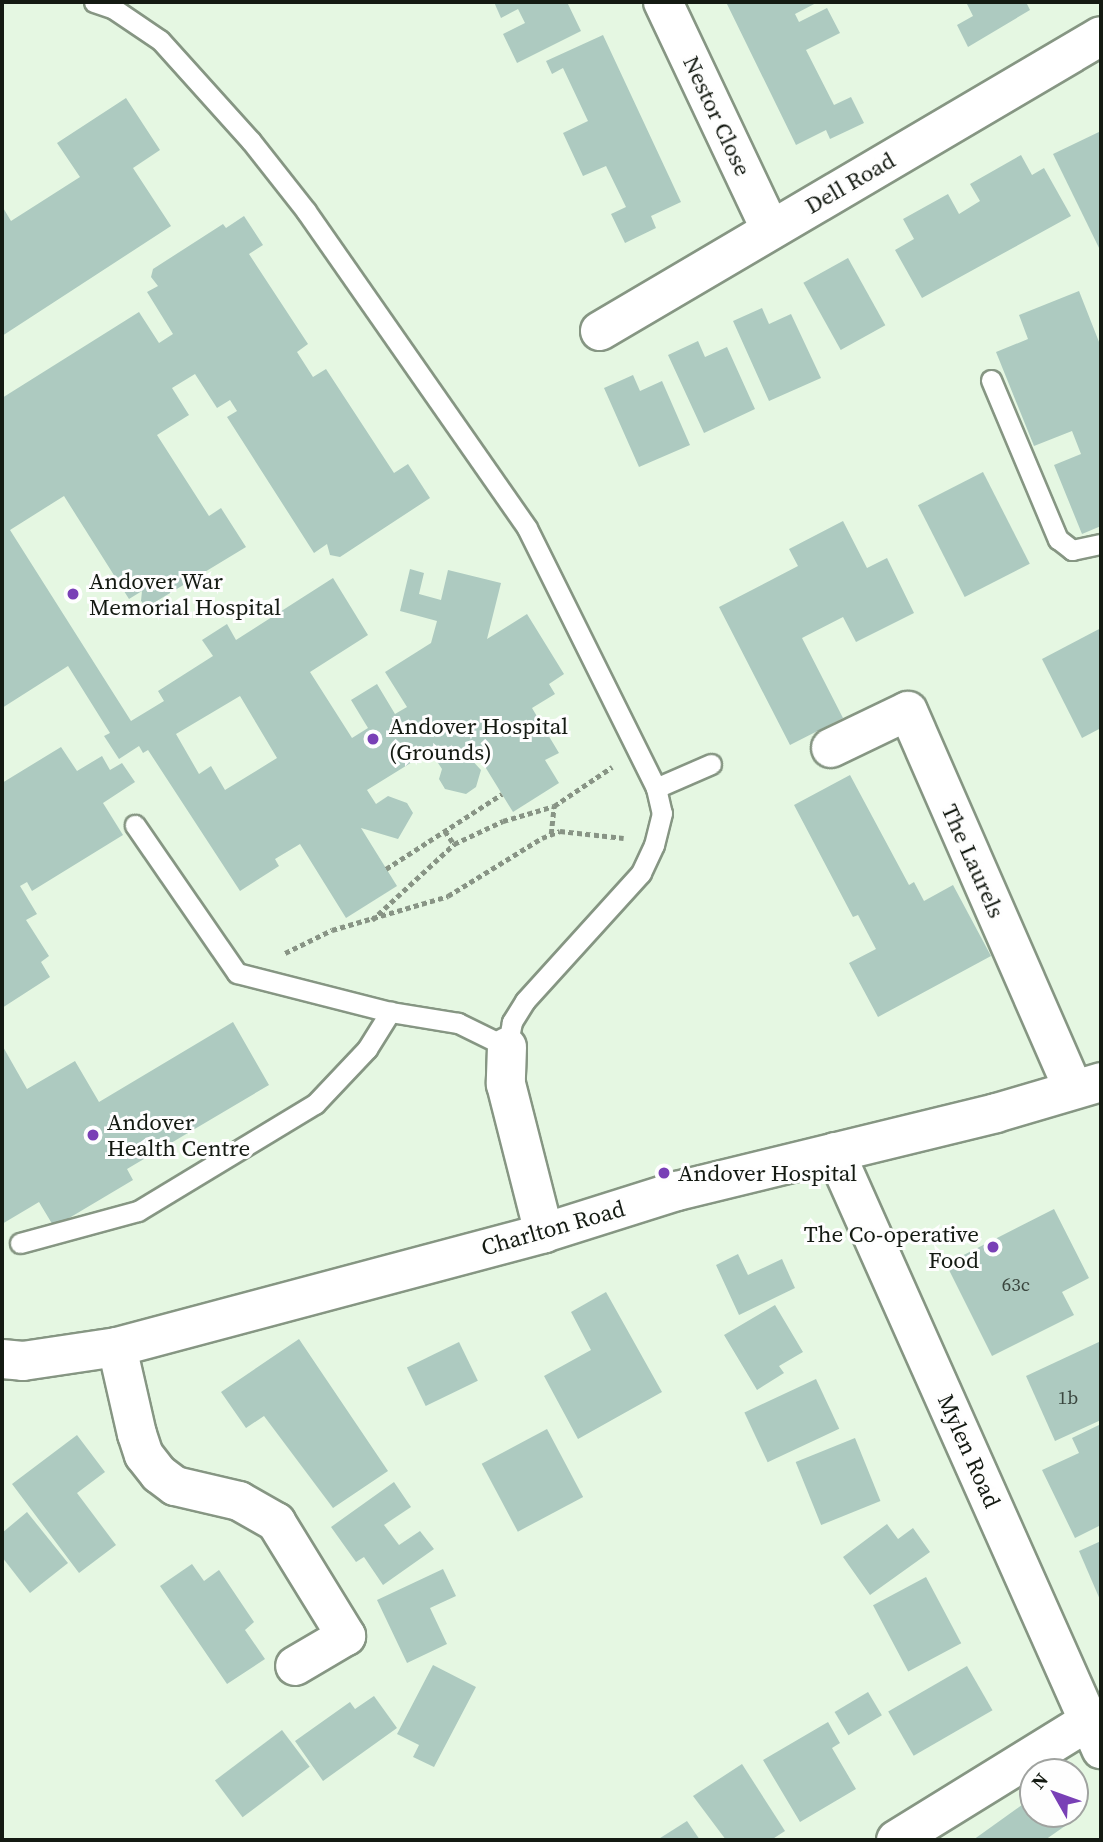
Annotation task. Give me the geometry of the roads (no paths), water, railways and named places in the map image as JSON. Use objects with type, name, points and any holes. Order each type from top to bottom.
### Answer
[{"type":"street","name":"Nestor Close","points":[[663,2],[771,230]]},
{"type":"street","name":"Dell Road","points":[[600,331],[1101,36]]},
{"type":"street","name":"The Laurels","points":[[831,748],[908,711],[1087,1085]]},
{"type":"street","points":[[507,1047],[506,1084],[544,1233]]},
{"type":"street","name":"Charlton Road","points":[[2,1359],[23,1361],[117,1347],[544,1233],[677,1191],[996,1113],[1087,1085]]},
{"type":"street","name":"Mylen Road","points":[[835,1152],[1095,1735]]},
{"type":"street","points":[[117,1347],[137,1434],[144,1455],[159,1474],[175,1486],[239,1501],[276,1522],[346,1636],[295,1665]]},
{"type":"street","points":[[896,1840],[1095,1735]]},
{"type":"lane","points":[[94,2],[160,40],[206,88],[306,211],[527,528],[656,788],[662,813],[654,845],[641,873],[525,1001],[512,1022],[507,1047],[457,1023],[390,1012],[274,980],[237,973],[135,825]]},
{"type":"lane","points":[[991,380],[1058,540],[1072,550],[1101,544]]},
{"type":"lane","points":[[656,788],[711,764]]},
{"type":"lane","points":[[20,1243],[138,1212],[315,1104],[367,1049],[390,1012]]},
{"type":"place","name":"Andover War Memorial Hospital","points":[[73,594]]},
{"type":"place","name":"Andover Hospital (Grounds)","points":[[373,739]]},
{"type":"place","name":"Andover Health Centre","points":[[93,1135]]},
{"type":"place","name":"Andover Hospital","points":[[664,1173]]},
{"type":"place","name":"The Co-operative Food","points":[[993,1247]]}]
